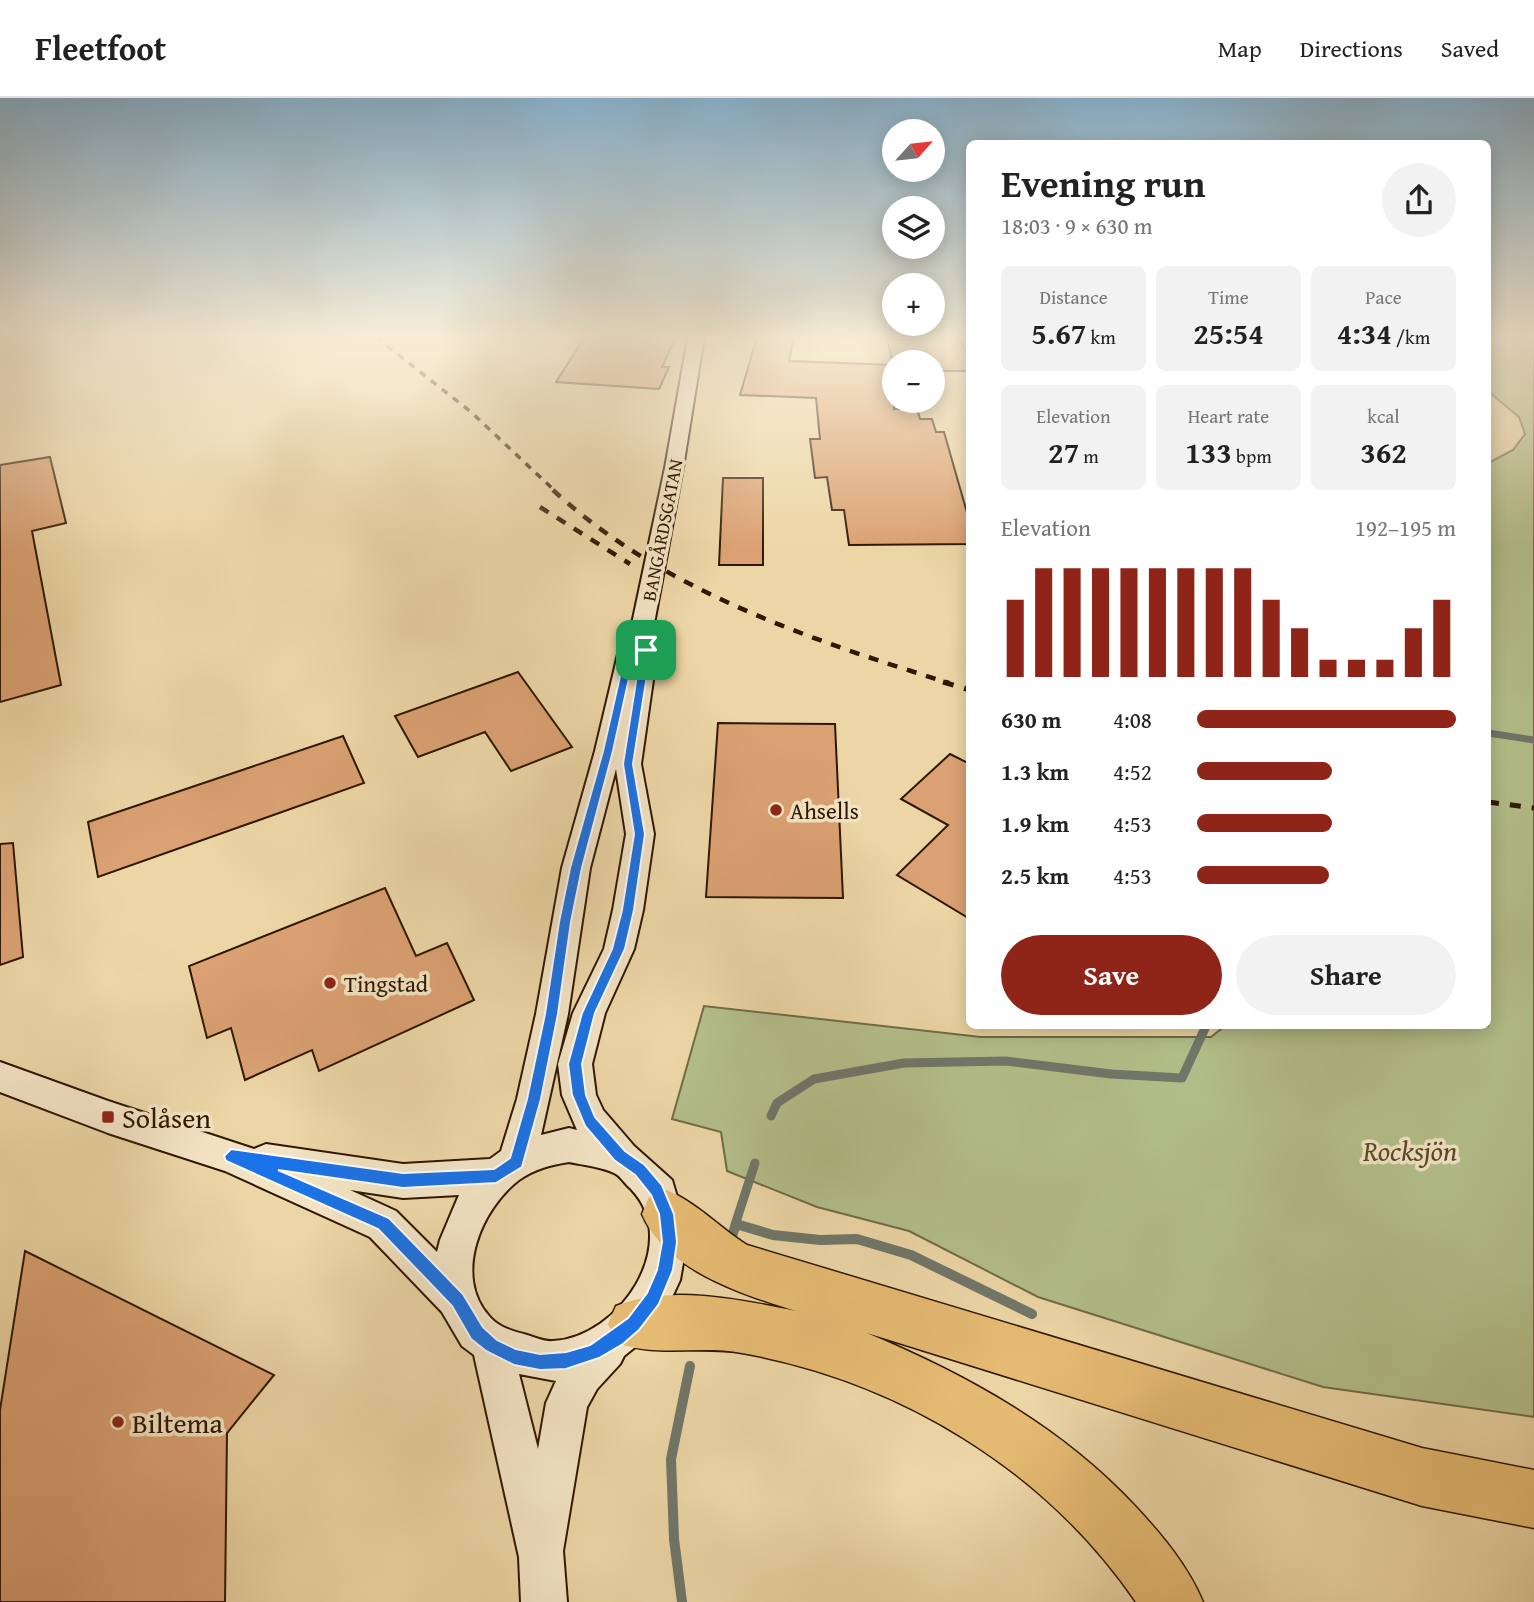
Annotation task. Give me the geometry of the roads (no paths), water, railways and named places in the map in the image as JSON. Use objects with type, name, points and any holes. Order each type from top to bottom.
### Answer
[{"type":"highway","points":[[666,1214],[701,1244],[735,1267],[1422,1477],[1534,1499]]},
{"type":"highway","points":[[626,1331],[689,1321],[741,1326],[847,1353],[895,1371],[971,1410],[1079,1490],[1138,1553],[1172,1602]]},
{"type":"main road","name":"BANGÅRDSGATAN","points":[[506,1169],[534,1099],[550,1027],[565,922],[576,868],[608,751],[630,650],[640,640],[684,407]]},
{"type":"main road","name":"BANGÅRDSGATAN","points":[[620,1155],[590,1121],[579,1095],[575,1064],[589,1013],[619,949],[628,910],[639,834],[628,764],[646,650],[640,640]]},
{"type":"main road","points":[[0,1077],[84,1109],[231,1156],[383,1224],[458,1300],[477,1333],[514,1357],[540,1362],[566,1360],[593,1352],[626,1331]]},
{"type":"main road","points":[[458,1300],[453,1267],[458,1233],[473,1202],[506,1169],[542,1150],[569,1145],[596,1147],[620,1155],[640,1170],[656,1190],[666,1214],[670,1242],[665,1270],[653,1299],[626,1331],[582,1374],[567,1404],[557,1450],[542,1557],[544,1602]]},
{"type":"main road","points":[[231,1156],[403,1181],[506,1169]]},
{"type":"main road","points":[[492,1345],[542,1557]]},
{"type":"waterway","points":[[1491,733],[1534,740]]},
{"type":"waterway","points":[[771,1116],[777,1103],[814,1079],[904,1063],[1006,1061],[1111,1074],[1182,1078],[1205,1029]]},
{"type":"waterway","points":[[735,1225],[755,1163]]},
{"type":"waterway","points":[[731,1239],[736,1224]]},
{"type":"waterway","points":[[736,1224],[740,1225]]},
{"type":"waterway","points":[[736,1224],[773,1235],[820,1240],[857,1239],[911,1255],[1032,1314]]},
{"type":"waterway","points":[[682,1602],[674,1539],[671,1459],[690,1366]]},
{"type":"railway","points":[[465,407],[555,491]]},
{"type":"railway","points":[[553,490],[595,525],[689,584],[740,608],[844,649],[949,683]]},
{"type":"railway","points":[[540,507],[630,564]]},
{"type":"railway","points":[[943,682],[966,689]]},
{"type":"railway","points":[[1491,802],[1534,808]]},
{"type":"place","name":"Ahsells","points":[[776,810]]},
{"type":"place","name":"Tingstad","points":[[330,983]]},
{"type":"place","name":"Solåsen","points":[[108,1117]]},
{"type":"place","name":"Biltema","points":[[118,1422]]},
{"type":"park label","name":"Rocksjön","points":[[1410,1150]]}]
